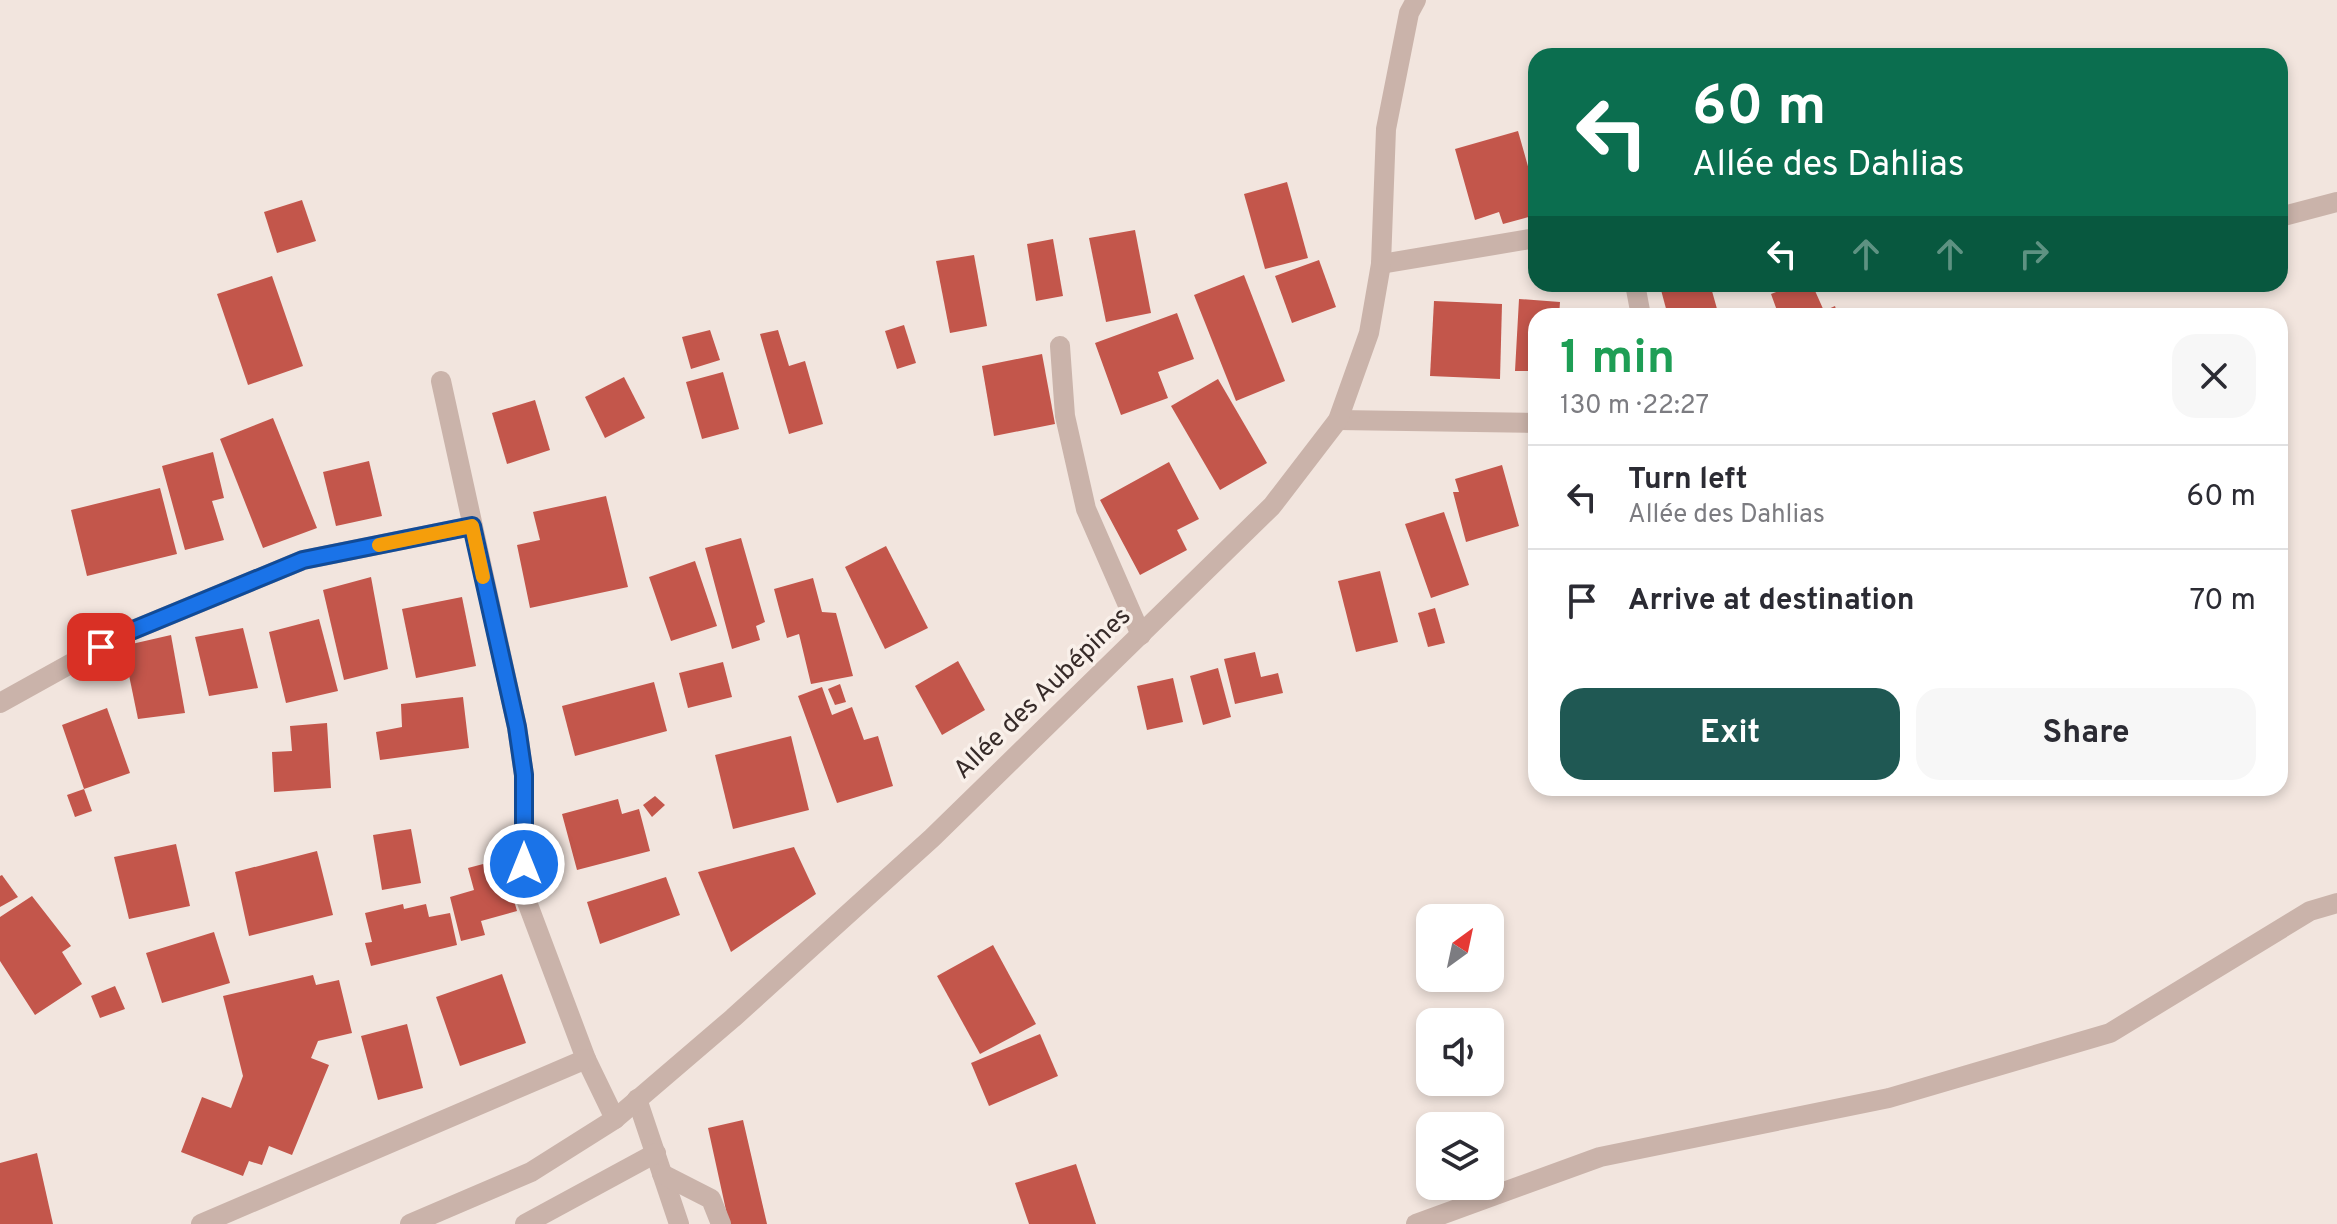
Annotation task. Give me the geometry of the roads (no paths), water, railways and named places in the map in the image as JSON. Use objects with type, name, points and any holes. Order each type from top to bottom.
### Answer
[{"type":"street","name":"Allée des Aubépines","points":[[410,1224],[531,1172],[615,1119],[733,1018],[920,848],[1272,506],[1338,420],[1369,333],[1381,264],[1386,129],[1409,13],[1416,0]]},
{"type":"street","points":[[2288,215],[2337,202]]},
{"type":"street","points":[[1381,264],[1528,239]]},
{"type":"street","points":[[1060,346],[1065,416],[1086,509],[1141,635]]},
{"type":"street","points":[[441,381],[517,727],[524,775],[524,894],[586,1059],[615,1119]]},
{"type":"street","points":[[1338,420],[1528,423]]},
{"type":"street","points":[[0,703],[126,633],[303,560],[472,526]]},
{"type":"street","points":[[1416,1224],[1600,1157],[1889,1098],[2110,1033],[2310,911],[2337,903]]},
{"type":"street","points":[[201,1224],[586,1059]]},
{"type":"street","points":[[637,1099],[679,1224]]},
{"type":"street","points":[[525,1224],[656,1153]]},
{"type":"street","points":[[662,1174],[711,1199],[721,1224]]}]
